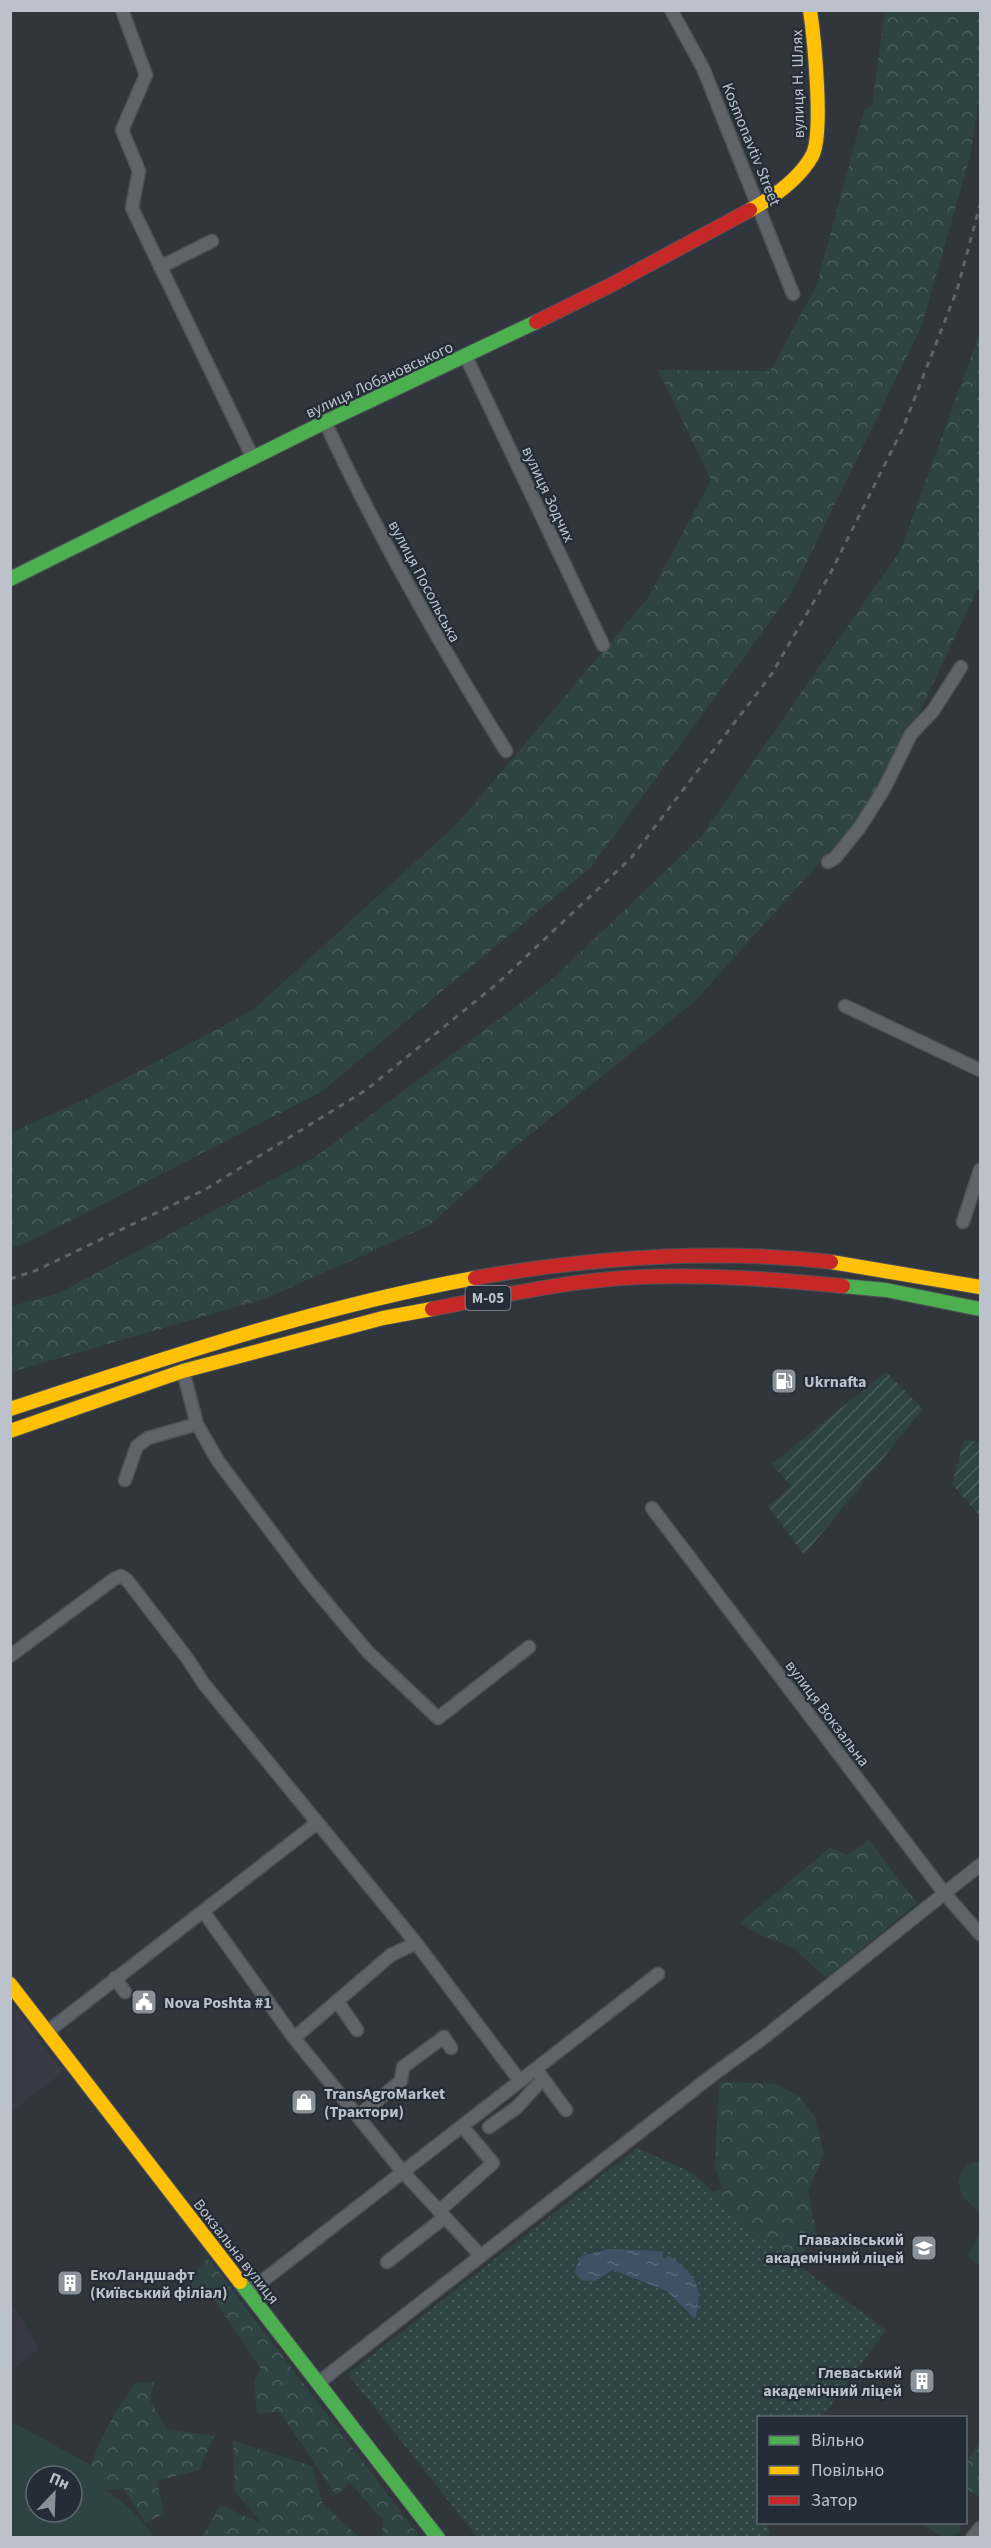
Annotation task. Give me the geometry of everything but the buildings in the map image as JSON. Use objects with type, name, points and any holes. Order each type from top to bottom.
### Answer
[{"type":"main road","name":"вулиця Н. Шлях","points":[[759,206],[794,179],[813,155],[817,126],[814,42],[810,10]]},
{"type":"main road","name":"вулиця Лобановського","points":[[10,579],[325,422],[466,357],[613,285],[759,206]]},
{"type":"main road","name":"М-05","points":[[10,1409],[228,1338],[377,1297],[474,1278],[590,1260],[704,1254],[760,1256],[836,1262],[981,1287]]},
{"type":"main road","name":"М-05","points":[[10,1431],[183,1371],[383,1318],[540,1289],[638,1277],[750,1276],[816,1281],[885,1290],[981,1309]]},
{"type":"main road","name":"Вокзальна вулиця","points":[[10,1984],[438,2538]]},
{"type":"street","points":[[122,10],[146,75],[123,130],[139,171],[132,208],[254,458]]},
{"type":"street","name":"Kosmonavtiv Street","points":[[671,10],[703,68],[793,294]]},
{"type":"street","points":[[160,267],[212,241]]},
{"type":"street","name":"вулиця Зодчих","points":[[466,357],[603,645]]},
{"type":"street","name":"вулиця Посольська","points":[[325,422],[350,476],[442,648],[506,751]]},
{"type":"street","points":[[828,862],[835,858],[860,827],[884,789],[911,734],[933,711],[961,667]]},
{"type":"street","points":[[845,1006],[981,1070]]},
{"type":"street","points":[[963,1222],[981,1170]]},
{"type":"street","points":[[183,1371],[197,1424],[218,1461],[309,1582],[368,1652],[438,1718],[529,1647]]},
{"type":"street","points":[[125,1480],[137,1446],[148,1438],[197,1424]]},
{"type":"street","name":"вулиця Вокзальна","points":[[652,1508],[945,1894],[981,1934]]},
{"type":"street","points":[[10,1656],[121,1576],[127,1580],[187,1658],[204,1684],[416,1943],[520,2081]]},
{"type":"street","points":[[47,2032],[317,1823]]},
{"type":"street","points":[[318,2383],[762,2039],[981,1865]]},
{"type":"street","points":[[203,1911],[294,2038],[403,2172],[481,2256]]},
{"type":"street","points":[[294,2038],[392,1955],[416,1943]]},
{"type":"street","points":[[489,2127],[516,2108],[539,2074],[658,1974]]},
{"type":"street","points":[[115,1978],[125,1992]]},
{"type":"street","points":[[337,2001],[357,2030]]},
{"type":"street","points":[[358,2116],[401,2081],[403,2067],[444,2037],[451,2048]]},
{"type":"street","points":[[247,2291],[520,2081],[539,2074]]},
{"type":"street","points":[[539,2074],[566,2110]]},
{"type":"street","points":[[387,2262],[442,2214],[493,2163],[462,2126]]},
{"type":"street","points":[[972,2538],[981,2528]]},
{"type":"shaded area","points":[[11,2002],[63,2072],[11,2112]]},
{"type":"shaded area","points":[[11,2302],[39,2348],[10,2371]]},
{"type":"green space","points":[[885,11],[980,11],[980,92],[970,157],[922,325],[793,590],[591,867],[321,1092],[33,1240],[11,1248],[10,1133],[92,1096],[253,1010],[458,823],[648,598],[711,480],[658,370],[770,371],[816,287],[864,110],[872,105]]},
{"type":"green space","points":[[980,332],[980,584],[915,722],[868,809],[695,1001],[517,1145],[430,1225],[267,1298],[11,1372],[11,1306],[57,1294],[315,1157],[549,982],[700,838],[900,551]]},
{"type":"green space","points":[[886,1372],[923,1409],[804,1555],[768,1506],[791,1486],[772,1464]]},
{"type":"green space","points":[[964,1439],[980,1442],[980,1516],[952,1484]]},
{"type":"green space","points":[[869,1840],[917,1903],[826,1978],[792,1947],[758,1934],[739,1923],[830,1848],[848,1855]]},
{"type":"green space","points":[[719,2082],[776,2084],[800,2097],[815,2118],[824,2154],[808,2192],[817,2234],[789,2271],[704,2196],[723,2188],[715,2167]]},
{"type":"green space","points":[[637,2148],[693,2173],[759,2236],[886,2330],[823,2416],[757,2416],[757,2524],[766,2524],[770,2533],[767,2537],[477,2537],[348,2374]]},
{"type":"green space","points":[[980,2161],[980,2212],[963,2198],[958,2182],[965,2167]]},
{"type":"green space","points":[[980,2236],[980,2266],[967,2256]]},
{"type":"green space","points":[[208,2258],[420,2537],[382,2537],[383,2520],[350,2483],[336,2495],[280,2412],[257,2413],[254,2380],[261,2369],[204,2284],[188,2292],[196,2271]]},
{"type":"green space","points":[[136,2382],[154,2382],[150,2400],[167,2429],[214,2436],[199,2470],[157,2481],[164,2514],[145,2523],[124,2489],[106,2490],[88,2478],[91,2465],[107,2428]]},
{"type":"green space","points":[[14,2423],[91,2465],[88,2478],[116,2497],[141,2519],[153,2537],[11,2537],[10,2425]]},
{"type":"green space","points":[[233,2441],[312,2466],[323,2504],[359,2537],[202,2537],[221,2505],[262,2524],[235,2491]]},
{"type":"green space","points":[[980,2442],[980,2497],[967,2490],[967,2461]]},
{"type":"green space","points":[[923,2524],[960,2524],[960,2532],[955,2535],[945,2537]]},
{"type":"water","points":[[609,2249],[664,2251],[662,2259],[664,2260],[668,2255],[685,2268],[691,2274],[698,2289],[698,2308],[695,2319],[667,2291],[613,2270],[595,2281],[581,2280],[574,2272],[581,2256]]},
{"type":"railway","points":[[10,1279],[37,1270],[206,1189],[366,1090],[498,983],[631,858],[771,675],[830,574],[903,428],[957,290],[980,205]]},
{"type":"traffic: fast","points":[[10,579],[325,422],[536,322]]},
{"type":"traffic: fast","points":[[843,1286],[886,1290],[980,1309]]},
{"type":"traffic: fast","points":[[240,2282],[438,2538]]},
{"type":"traffic: slow","points":[[750,210],[776,194],[792,180],[807,164],[816,145],[817,85],[810,10]]},
{"type":"traffic: slow","points":[[831,1262],[980,1287]]},
{"type":"traffic: slow","points":[[10,1409],[182,1353],[298,1319],[475,1278]]},
{"type":"traffic: slow","points":[[10,1431],[183,1371],[383,1318],[432,1309]]},
{"type":"traffic: slow","points":[[10,1984],[240,2282]]},
{"type":"traffic: jam","points":[[536,322],[613,284],[750,210]]},
{"type":"traffic: jam","points":[[475,1278],[608,1260],[697,1255],[831,1262]]},
{"type":"traffic: jam","points":[[432,1309],[561,1285],[639,1277],[741,1278],[843,1286]]},
{"type":"place","name":"Ukrnafta","points":[[784,1381]]},
{"type":"place","name":"Nova Poshta #1","points":[[144,2002]]},
{"type":"place","name":"TransAgroMarket (Трактори)","points":[[304,2102]]},
{"type":"place","name":"Главахівський академічний ліцей","points":[[924,2248]]},
{"type":"place","name":"ЕкоЛандшафт (Київський філіал)","points":[[70,2283]]},
{"type":"place","name":"Глеваський академічний ліцей","points":[[922,2381]]}]
